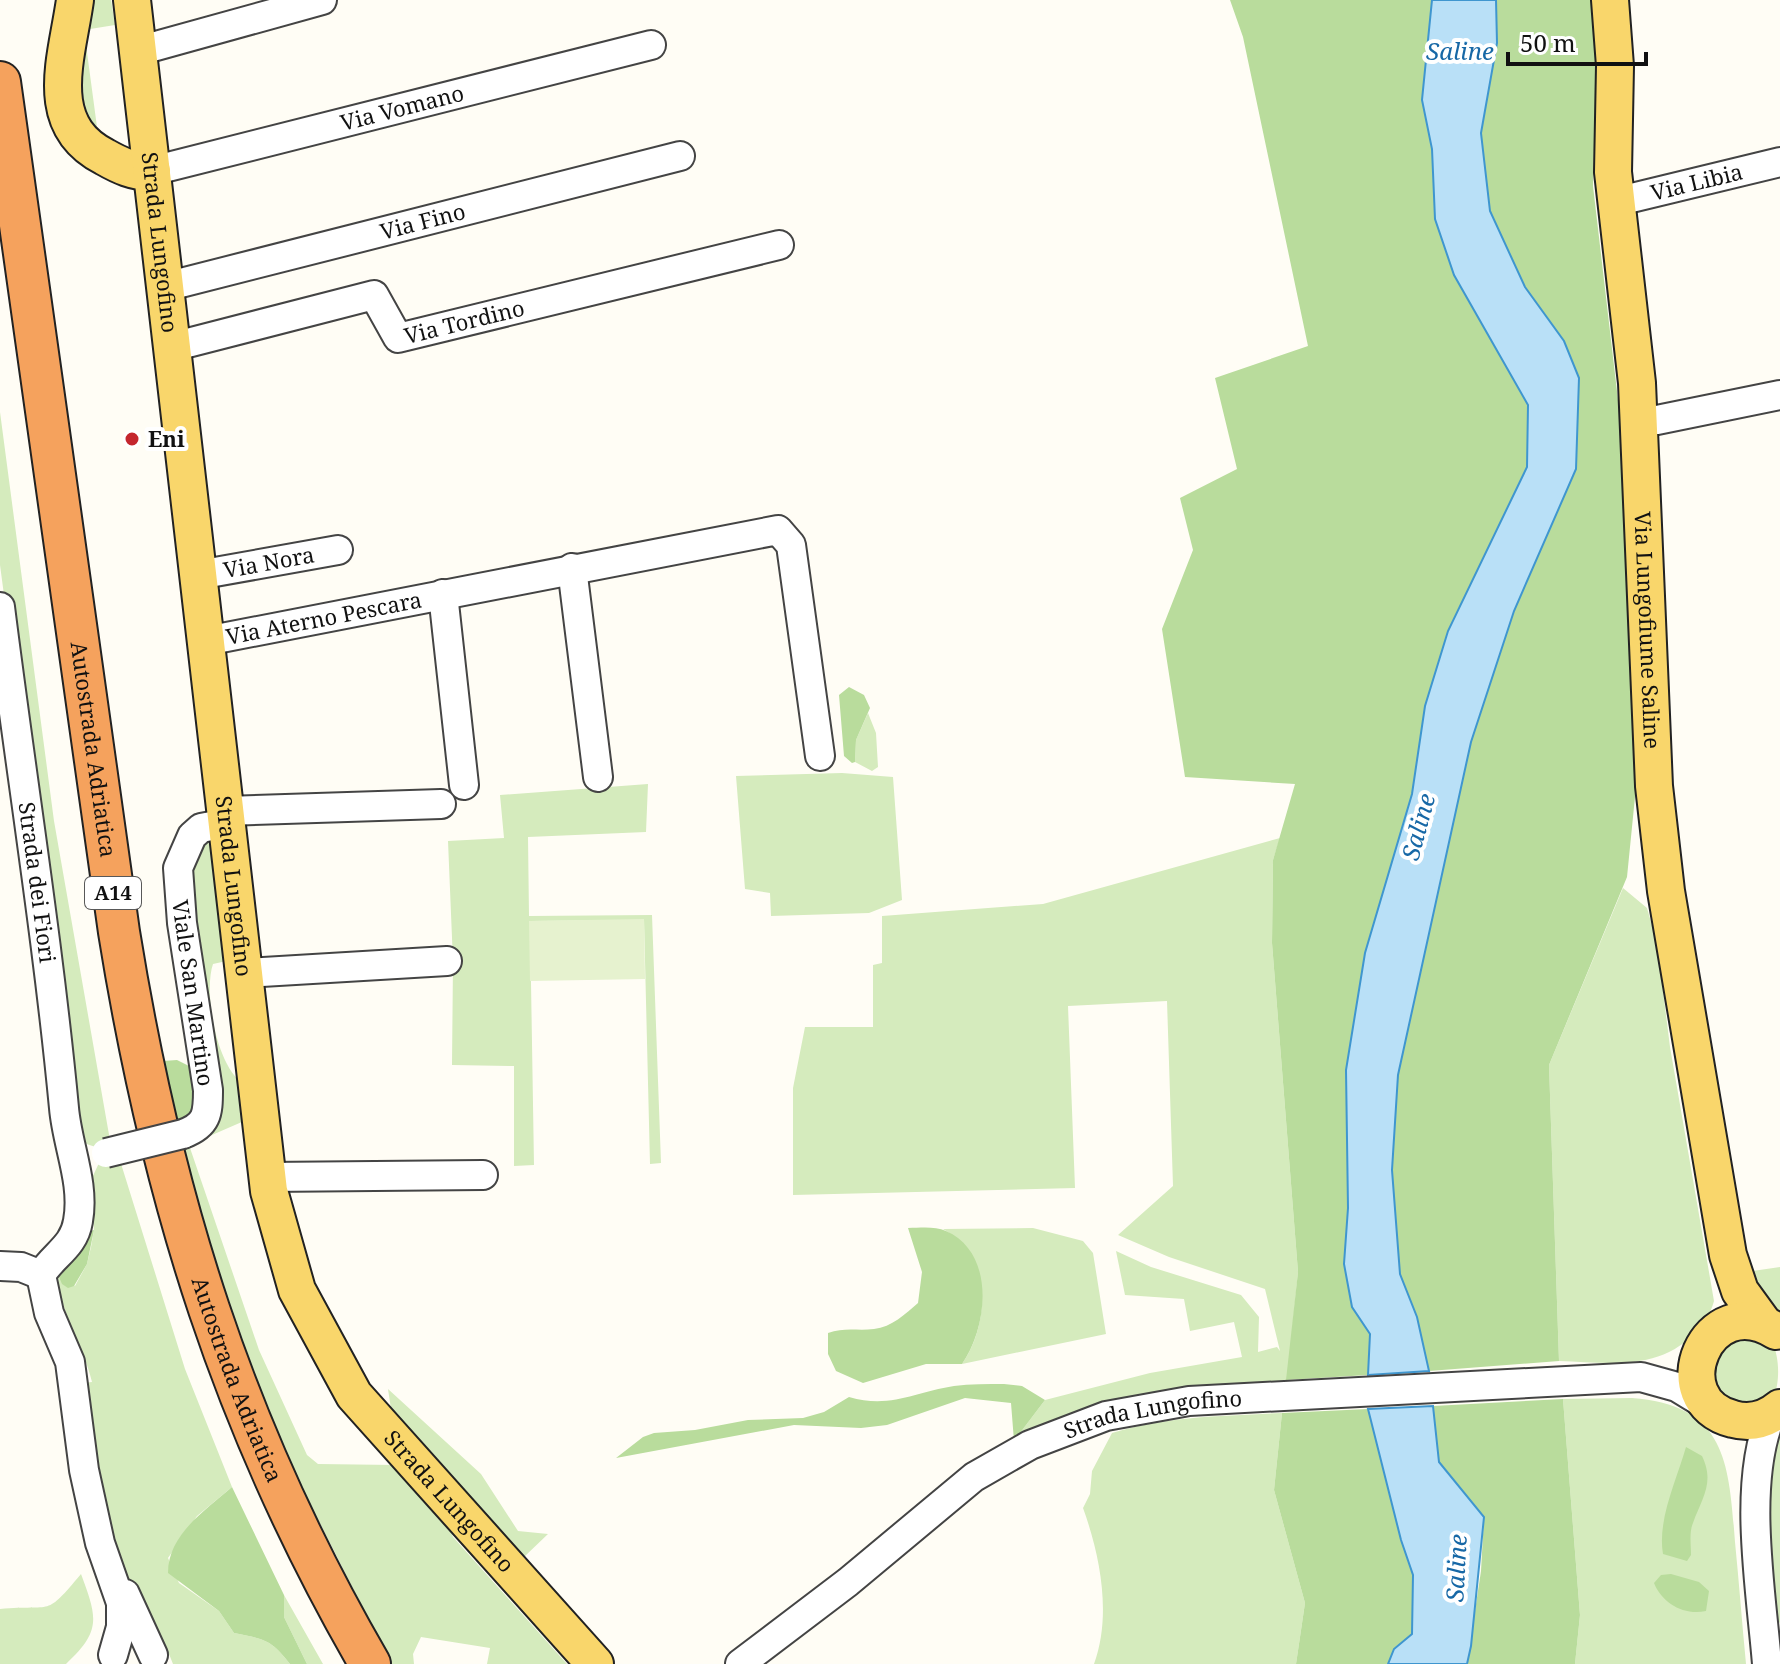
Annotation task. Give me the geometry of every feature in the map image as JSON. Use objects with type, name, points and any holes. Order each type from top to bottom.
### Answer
[{"type":"highway","name":"Autostrada Adriatica","points":[[0,82],[119,932],[156,1133],[203,1297],[249,1420],[298,1530],[370,1664]]},
{"type":"highway","name":"Autostrada Adriatica","points":[[0,266],[101,987],[139,1170],[186,1327],[233,1450],[279,1550],[340,1664]]},
{"type":"main road","points":[[75,0],[63,98],[65,113],[75,135],[108,159],[137,171],[152,171]]},
{"type":"main road","name":"Strada Lungofino","points":[[132,0],[267,1177],[297,1290],[354,1395],[595,1664]]},
{"type":"main road","name":"Via Lungofiume Saline","points":[[1610,0],[1615,30],[1615,202],[1639,421],[1645,612],[1659,839],[1728,1255],[1740,1291],[1772,1329]]},
{"type":"main road","name":"Via Lungofiume Saline","points":[[1706,1343],[1723,1315],[1727,1296],[1728,1255]]},
{"type":"main road","points":[[1772,1329],[1742,1321],[1706,1343],[1697,1363],[1699,1388],[1721,1414],[1750,1421],[1775,1411]]},
{"type":"street","points":[[138,51],[322,0]]},
{"type":"street","name":"Via Vomano","points":[[152,171],[651,45]]},
{"type":"street","name":"Via Fino","points":[[165,287],[680,156]]},
{"type":"street","name":"Via Libia","points":[[1615,202],[1780,162]]},
{"type":"street","name":"Via Tordino","points":[[172,347],[374,295],[398,338],[779,245]]},
{"type":"street","points":[[1639,421],[1780,395]]},
{"type":"street","name":"Via Aterno Pescara","points":[[206,641],[778,530],[791,545],[820,756]]},
{"type":"street","name":"Via Nora","points":[[198,575],[338,550]]},
{"type":"street","points":[[572,568],[598,777]]},
{"type":"street","name":"Via Aterno Pescara","points":[[443,594],[464,785]]},
{"type":"street","name":"Strada dei Fiori","points":[[0,607],[51,987],[66,1126],[75,1158]]},
{"type":"street","points":[[226,817],[441,804]]},
{"type":"street","name":"Viale San Martino","points":[[75,1158],[183,1134],[204,1124],[208,1090],[182,923],[178,868],[192,836],[201,828],[226,817]]},
{"type":"street","points":[[244,973],[447,961]]},
{"type":"street","points":[[41,1275],[75,1233],[79,1219],[75,1158]]},
{"type":"street","points":[[267,1177],[483,1175]]},
{"type":"street","points":[[0,1266],[21,1267],[41,1275]]},
{"type":"street","points":[[41,1275],[49,1313],[70,1362],[84,1470],[122,1616],[109,1660]]},
{"type":"street","name":"Strada Lungofino","points":[[1641,1377],[1706,1343]]},
{"type":"street","name":"Strada Lungofino","points":[[740,1664],[848,1582],[974,1477],[1030,1445],[1106,1416],[1189,1401],[1248,1396],[1641,1377],[1677,1387],[1721,1414]]},
{"type":"street","points":[[1771,1648],[1755,1487],[1758,1450],[1775,1411]]},
{"type":"street","points":[[1721,1414],[1755,1487]]},
{"type":"street","points":[[109,1566],[157,1659]]},
{"type":"street","points":[[109,1660],[136,1648],[157,1659]]},
{"type":"green space","points":[[79,0],[111,0],[115,25],[84,30],[97,127],[81,125]]},
{"type":"green space","points":[[1230,0],[1432,0],[1422,100],[1432,149],[1435,219],[1492,341],[1528,405],[1527,467],[1448,631],[1425,706],[1412,794],[1365,953],[1346,1070],[1348,1208],[1344,1264],[1352,1307],[1370,1334],[1368,1375],[1286,1380],[1298,1272],[1272,943],[1273,860],[1295,784],[1185,777],[1162,629],[1193,550],[1180,498],[1237,469],[1215,378],[1308,346],[1243,37]]},
{"type":"green space","points":[[1496,0],[1591,0],[1597,39],[1593,186],[1622,434],[1636,787],[1627,877],[1549,1065],[1559,1361],[1429,1371],[1417,1317],[1400,1274],[1392,1170],[1398,1075],[1471,742],[1514,611],[1576,469],[1579,378],[1564,341],[1525,287],[1490,211],[1481,133],[1497,43]]},
{"type":"green space","points":[[0,412],[54,821],[111,1146],[106,1147],[92,1146],[76,1136],[0,565]]},
{"type":"green space","points":[[849,687],[864,695],[870,708],[856,740],[855,762],[852,763],[844,756],[839,695]]},
{"type":"green space","points":[[868,713],[876,733],[878,767],[872,771],[855,762],[856,740]]},
{"type":"green space","points":[[842,773],[893,777],[902,900],[869,913],[771,916],[770,893],[745,889],[736,776]]},
{"type":"green space","points":[[648,784],[646,832],[528,837],[529,916],[652,915],[661,1163],[650,1164],[644,920],[530,921],[534,1165],[514,1166],[514,1066],[452,1065],[453,962],[448,841],[504,838],[500,795]]},
{"type":"green space","points":[[219,838],[231,960],[213,964],[210,977],[211,1012],[220,1049],[237,1078],[247,1086],[251,1118],[189,1145],[259,1350],[307,1455],[318,1464],[395,1465],[444,1517],[453,1537],[567,1664],[487,1664],[490,1648],[421,1637],[413,1654],[414,1664],[391,1664],[271,1426],[248,1366],[176,1142],[199,1134],[185,890],[199,843]]},
{"type":"green space","points":[[1280,838],[1273,860],[1272,943],[1298,1272],[1287,1382],[1197,1385],[1116,1402],[1014,1441],[1045,1400],[1150,1373],[1242,1357],[1234,1322],[1190,1331],[1184,1299],[1125,1295],[1116,1251],[1151,1267],[1241,1295],[1259,1317],[1258,1352],[1277,1347],[1280,1351],[1265,1289],[1169,1257],[1118,1235],[1173,1186],[1167,1001],[1068,1006],[1075,1188],[793,1195],[793,1088],[805,1027],[873,1027],[873,965],[882,963],[882,916],[1043,904]]},
{"type":"green space","points":[[1623,888],[1647,908],[1657,943],[1670,1047],[1714,1301],[1699,1328],[1669,1352],[1635,1362],[1559,1361],[1549,1065]]},
{"type":"green space","points":[[644,919],[645,979],[530,981],[529,921]]},
{"type":"green space","points":[[177,1060],[193,1068],[199,1085],[191,1118],[176,1128],[163,1061]]},
{"type":"green space","points":[[118,1154],[185,1369],[232,1487],[197,1516],[168,1558],[179,1583],[219,1611],[234,1633],[266,1641],[290,1664],[173,1664],[169,1654],[149,1630],[105,1526],[83,1383],[92,1382],[62,1301],[57,1272],[75,1286],[87,1264],[94,1230],[91,1180],[99,1163]]},
{"type":"green space","points":[[908,1228],[946,1231],[962,1242],[973,1256],[980,1273],[982,1292],[978,1331],[962,1364],[926,1364],[863,1383],[836,1371],[828,1354],[828,1333],[887,1326],[918,1303],[922,1272]]},
{"type":"green space","points":[[1033,1228],[1083,1241],[1093,1253],[1106,1334],[962,1364],[978,1329],[981,1291],[978,1273],[970,1256],[959,1241],[943,1229]]},
{"type":"green space","points":[[94,1230],[87,1264],[74,1286],[68,1288],[62,1284],[54,1265],[85,1233]]},
{"type":"green space","points":[[1780,1267],[1780,1332],[1739,1273]]},
{"type":"green space","points":[[1737,1335],[1772,1343],[1777,1355],[1778,1378],[1773,1398],[1749,1409],[1716,1395],[1710,1359]]},
{"type":"green space","points":[[954,1386],[1022,1386],[1045,1400],[1014,1441],[1011,1403],[965,1398],[887,1425],[861,1428],[794,1425],[616,1458],[643,1437],[654,1433],[695,1430],[748,1420],[803,1418],[824,1412],[849,1397],[890,1400]]},
{"type":"green space","points":[[388,1389],[481,1474],[518,1531],[548,1534],[524,1557],[391,1409]]},
{"type":"green space","points":[[1632,1398],[1663,1403],[1687,1412],[1705,1426],[1717,1443],[1730,1488],[1746,1664],[1575,1664],[1580,1615],[1563,1399]]},
{"type":"green space","points":[[1563,1399],[1580,1615],[1575,1664],[1467,1664],[1481,1571],[1484,1517],[1439,1462],[1433,1406]]},
{"type":"green space","points":[[1368,1409],[1401,1540],[1413,1575],[1412,1634],[1394,1649],[1388,1664],[1296,1664],[1305,1603],[1274,1490],[1282,1413]]},
{"type":"green space","points":[[1282,1413],[1274,1490],[1305,1603],[1296,1664],[1094,1664],[1102,1626],[1102,1585],[1083,1508],[1090,1494],[1092,1471],[1112,1433],[1175,1420]]},
{"type":"green space","points":[[1780,1426],[1780,1623],[1771,1614],[1763,1456]]},
{"type":"green space","points":[[1686,1447],[1702,1456],[1707,1474],[1706,1490],[1692,1527],[1691,1555],[1687,1561],[1663,1554],[1662,1541],[1665,1514]]},
{"type":"green space","points":[[232,1487],[284,1595],[284,1617],[307,1664],[290,1664],[266,1641],[234,1633],[219,1611],[168,1573],[174,1546],[181,1535]]},
{"type":"green space","points":[[81,1574],[93,1623],[86,1642],[78,1652],[66,1664],[0,1664],[0,1609],[40,1607],[54,1603]]},
{"type":"green space","points":[[1671,1574],[1699,1582],[1709,1591],[1706,1611],[1682,1610],[1662,1597],[1654,1583],[1661,1575]]},
{"type":"green space","points":[[284,1595],[323,1664],[307,1664],[284,1617]]},
{"type":"water","name":"Saline","points":[[1432,0],[1496,0],[1497,43],[1481,133],[1490,211],[1525,287],[1564,341],[1579,378],[1576,469],[1514,611],[1471,742],[1398,1075],[1392,1170],[1400,1274],[1417,1317],[1429,1371],[1368,1375],[1370,1334],[1352,1307],[1344,1264],[1348,1208],[1346,1070],[1365,953],[1412,794],[1425,706],[1448,631],[1527,467],[1528,405],[1454,275],[1435,219],[1432,149],[1422,100]]},
{"type":"water","points":[[1433,1406],[1439,1462],[1484,1517],[1471,1646],[1467,1664],[1388,1664],[1394,1649],[1412,1634],[1413,1575],[1401,1540],[1368,1409]]},
{"type":"place","name":"Eni","points":[[132,439]]}]
